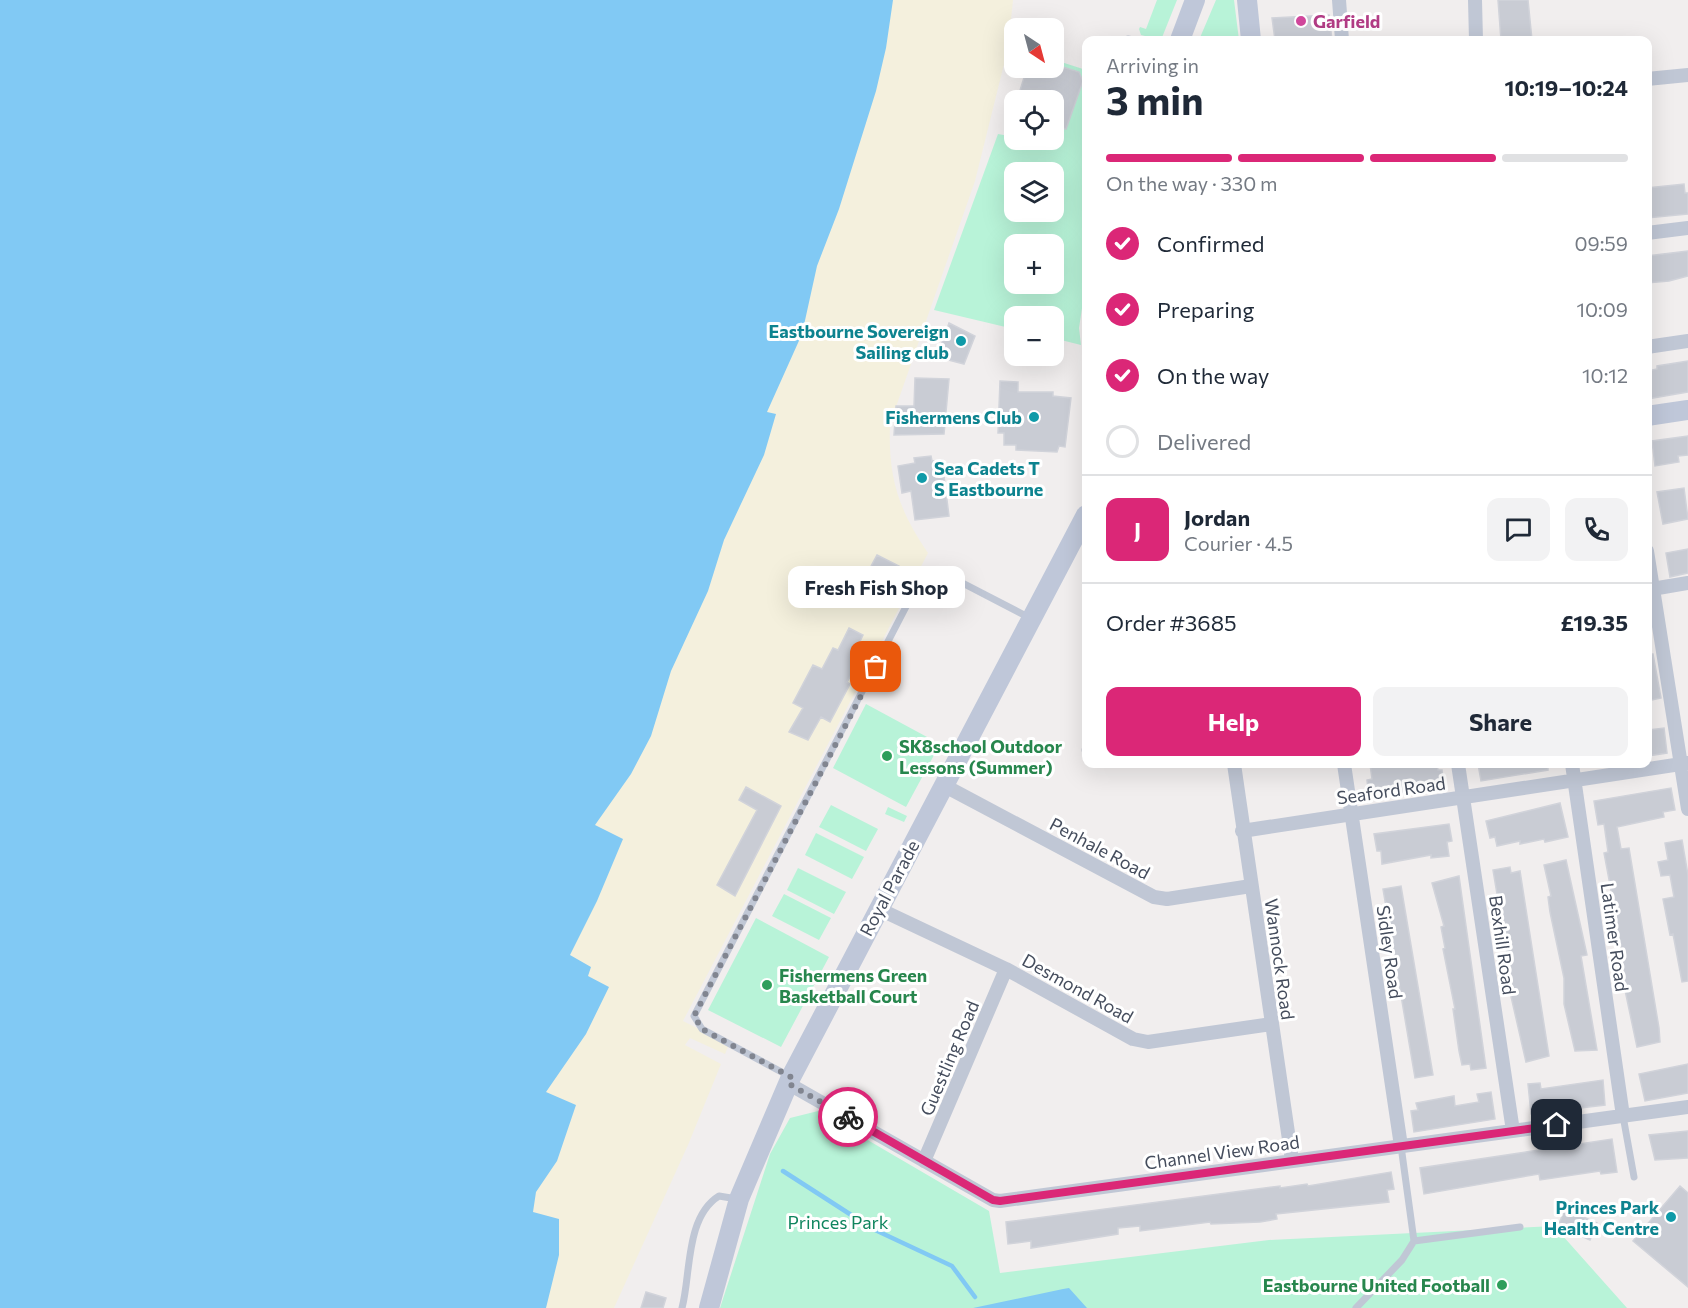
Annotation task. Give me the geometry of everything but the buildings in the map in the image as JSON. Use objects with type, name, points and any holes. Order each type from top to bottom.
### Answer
[{"type":"street","points":[[1182,36],[1196,0]]},
{"type":"street","points":[[1247,0],[1251,36]]},
{"type":"street","points":[[1339,0],[1342,36]]},
{"type":"street","points":[[1475,0],[1476,36]]},
{"type":"street","points":[[1652,79],[1688,75]]},
{"type":"street","points":[[1652,232],[1688,228]]},
{"type":"street","points":[[1652,346],[1688,341]]},
{"type":"street","points":[[1652,415],[1688,410]]},
{"type":"street","name":"Royal Parade","points":[[709,1308],[739,1199],[790,1080],[1082,521]]},
{"type":"street","points":[[1688,583],[1652,589],[1685,764],[1688,809]]},
{"type":"street","name":"Seaford Road","points":[[1242,831],[1685,764]]},
{"type":"street","name":"Wannock Road","points":[[1234,768],[1292,1160]]},
{"type":"street","name":"Sidley Road","points":[[1345,768],[1401,1146]]},
{"type":"street","name":"Bexhill Road","points":[[1459,768],[1513,1131]]},
{"type":"street","name":"Latimer Road","points":[[1572,768],[1623,1116]]},
{"type":"street","name":"Penhale Road","points":[[943,785],[1154,897],[1167,899],[1251,886]]},
{"type":"street","name":"Desmond Road","points":[[879,909],[1006,969],[1133,1039],[1148,1042],[1272,1024]]},
{"type":"street","name":"Guestling Road","points":[[924,1161],[1006,969]]},
{"type":"street","name":"Channel View Road","points":[[790,1080],[924,1161],[993,1200],[1000,1201],[1688,1107]]},
{"type":"lane","points":[[790,1080],[702,1029],[694,1016],[925,570],[946,575],[1030,618]]},
{"type":"lane","points":[[1623,1116],[1634,1177]]},
{"type":"lane","points":[[1356,1308],[1402,1260],[1414,1241],[1401,1146]]},
{"type":"lane","points":[[681,1308],[691,1246],[703,1213],[718,1196],[739,1199]]},
{"type":"lane","points":[[1414,1241],[1520,1227]]},
{"type":"green space","points":[[1157,0],[1177,0],[1163,36],[1141,35],[1140,27],[1146,29]]},
{"type":"green space","points":[[1216,0],[1234,0],[1238,36],[1201,36]]},
{"type":"green space","points":[[1064,63],[1082,69],[1082,308],[1079,328],[1081,345],[1064,341],[1064,306],[1004,306],[1004,327],[934,310],[998,134],[1004,135],[1004,150],[1064,150],[1064,90],[1044,90],[1049,78],[1064,78]]},
{"type":"green space","name":"SK8school Outdoor Lessons (Summer)","points":[[866,704],[940,744],[906,807],[833,768]]},
{"type":"green space","points":[[831,805],[878,829],[866,851],[819,827]]},
{"type":"green space","points":[[888,807],[907,816],[904,822],[885,814]]},
{"type":"green space","points":[[816,833],[864,857],[852,879],[805,855]]},
{"type":"green space","points":[[798,868],[846,892],[834,914],[787,890]]},
{"type":"green space","points":[[784,894],[831,918],[819,940],[772,916]]},
{"type":"green space","name":"Fishermens Green Basketball Court","points":[[756,918],[829,957],[781,1047],[708,1010]]},
{"type":"green space","name":"Princes Park","points":[[818,1111],[989,1211],[1000,1273],[1269,1240],[1554,1226],[1627,1308],[720,1308],[770,1154],[790,1118]]},
{"type":"sand","points":[[768,0],[1013,0],[1011,18],[1004,18],[1004,64],[975,181],[890,424],[891,460],[897,492],[909,522],[928,553],[683,1021],[729,1044],[725,1054],[690,1038],[685,1045],[721,1064],[688,1145],[614,1308],[391,1308]]},
{"type":"water","points":[[0,0],[893,0],[886,48],[876,91],[839,209],[817,266],[802,334],[767,412],[776,414],[764,455],[724,540],[708,591],[671,671],[651,736],[631,774],[595,825],[623,839],[597,901],[570,955],[591,967],[588,976],[609,987],[586,1034],[546,1092],[576,1105],[557,1161],[536,1192],[533,1212],[559,1219],[559,1255],[546,1308],[0,1308]]},
{"type":"water","points":[[1069,1288],[1087,1308],[973,1308],[1063,1289]]},
{"type":"waterway","points":[[783,1171],[873,1229],[952,1266],[975,1297]]},
{"type":"way so far","points":[[848,1117],[789,1084],[791,1077],[702,1029],[694,1016],[876,667]]},
{"type":"place","name":"Garfield","points":[[1301,21]]},
{"type":"place","name":"Eastbourne Sovereign Sailing club","points":[[961,341]]},
{"type":"place","name":"Fishermens Club","points":[[1034,417]]},
{"type":"place","name":"Sea Cadets T S Eastbourne","points":[[922,478]]},
{"type":"place","name":"Fresh Fish Shop","points":[[876,667]]},
{"type":"place","name":"SK8school Outdoor Lessons (Summer)","points":[[887,756]]},
{"type":"place","name":"Fishermens Green Basketball Court","points":[[767,985]]},
{"type":"place","name":"Princes Park Health Centre","points":[[1671,1217]]},
{"type":"place","name":"Eastbourne United Football","points":[[1502,1285]]},
{"type":"route","points":[[848,1117],[993,1200],[1000,1201],[1557,1125]]}]
